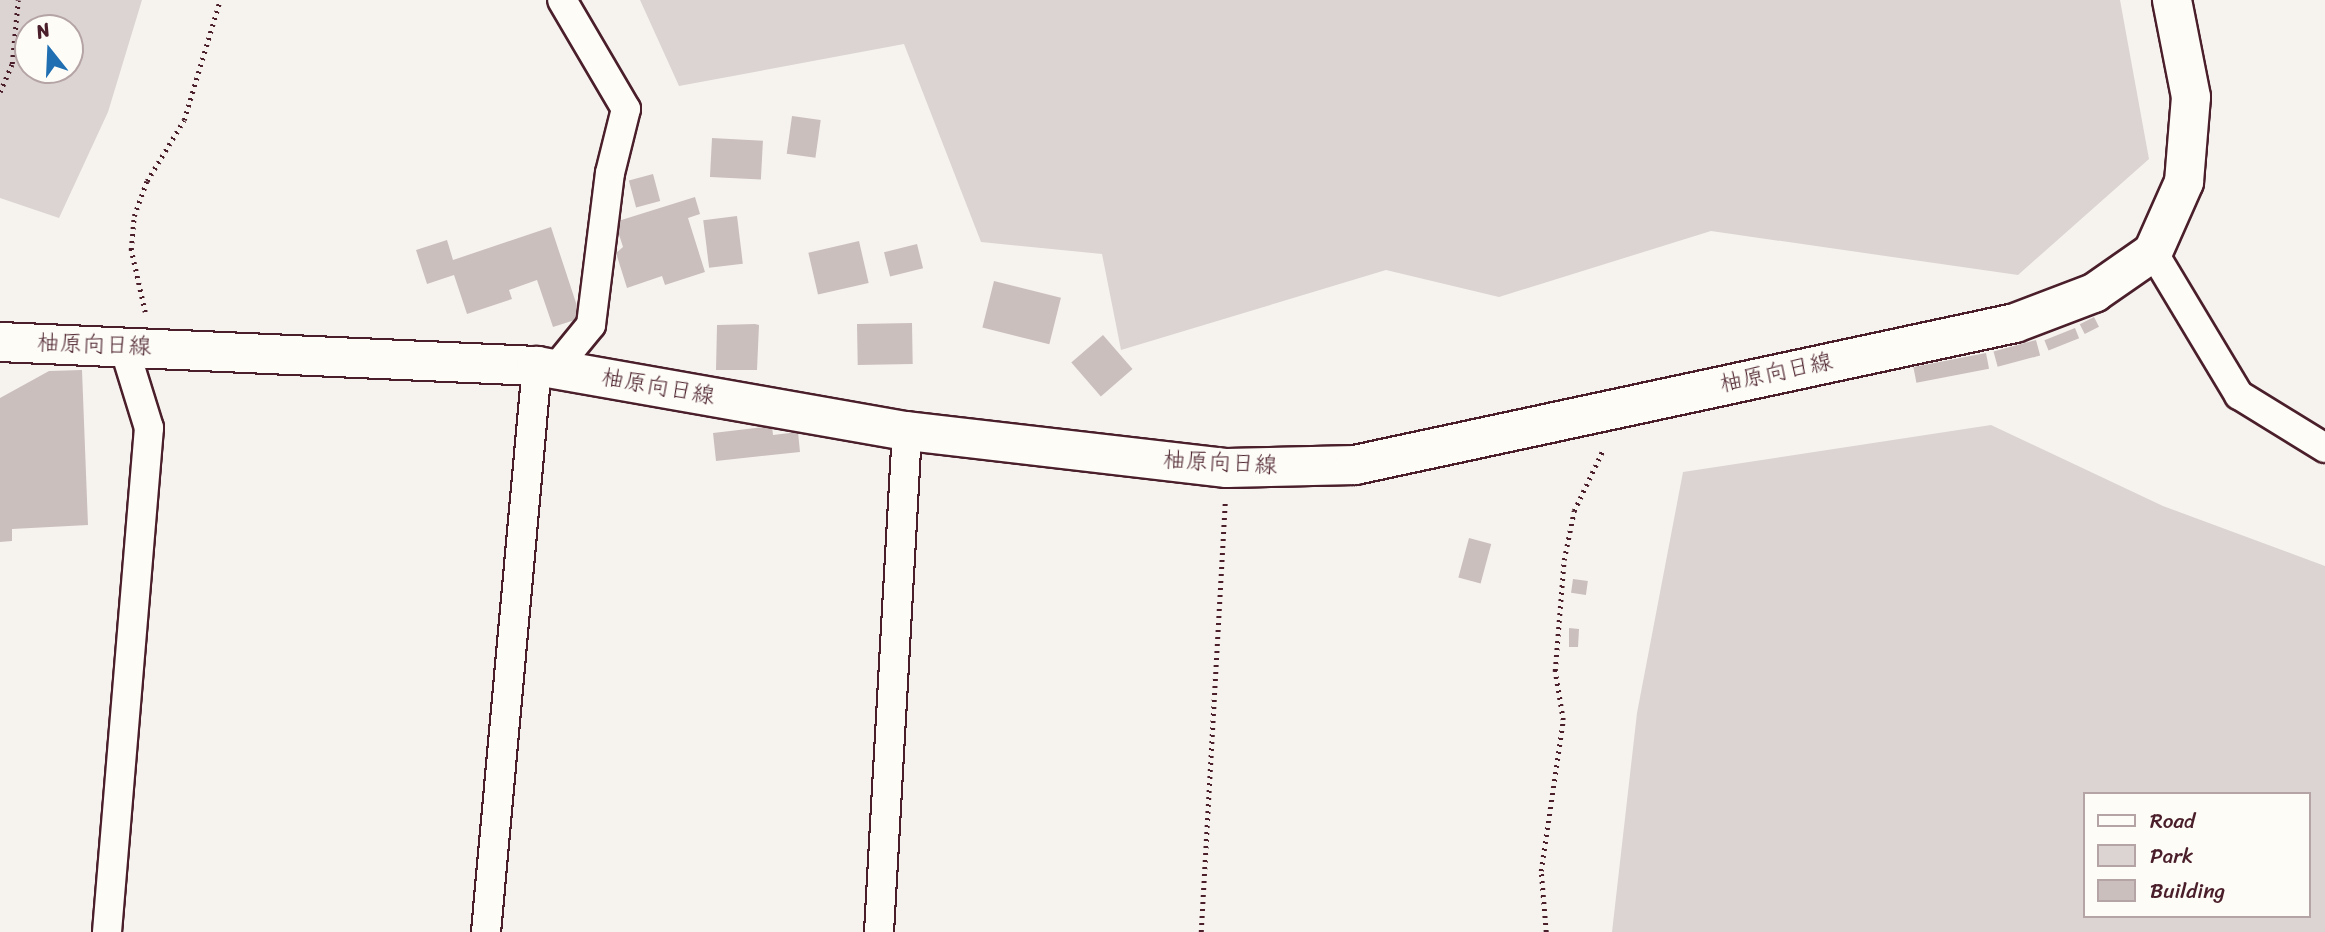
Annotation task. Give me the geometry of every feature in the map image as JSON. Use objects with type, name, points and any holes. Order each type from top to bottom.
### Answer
[{"type":"main road","points":[[2153,252],[2184,182],[2191,97],[2172,0]]},
{"type":"main road","name":"柚原向日線","points":[[0,342],[546,368],[907,430],[1227,468],[1355,465],[2015,323],[2094,293],[2153,252]]},
{"type":"street","points":[[486,932],[546,368],[590,325],[610,173],[626,109],[562,0]]},
{"type":"street","points":[[2153,252],[2239,395],[2325,448]]},
{"type":"street","points":[[107,932],[149,428],[139,347]]},
{"type":"street","points":[[879,932],[907,430]]},
{"type":"path","points":[[0,92],[12,64],[18,0]]},
{"type":"path","points":[[139,347],[131,250],[134,216],[147,181],[184,120],[220,0]]},
{"type":"path","points":[[1546,932],[1541,871],[1563,720],[1555,671],[1564,560],[1574,511],[1622,406]]},
{"type":"path","points":[[1201,932],[1227,468]]},
{"type":"green space","points":[[0,0],[142,0],[108,112],[59,218],[0,198]]},
{"type":"green space","points":[[640,0],[2120,0],[2149,159],[2018,275],[1711,231],[1499,297],[1386,270],[1121,350],[1102,254],[981,242],[904,44],[679,86]]},
{"type":"green space","points":[[1991,425],[2163,506],[2325,566],[2325,932],[1612,932],[1637,713],[1683,472]]},
{"type":"building","points":[[792,116],[821,120],[815,158],[787,154]]},
{"type":"building","points":[[712,138],[763,141],[761,180],[710,177]]},
{"type":"building","points":[[653,174],[660,201],[636,208],[629,180]]},
{"type":"building","points":[[695,197],[700,214],[688,218],[705,272],[665,285],[662,276],[627,288],[616,253],[623,247],[615,222]]},
{"type":"building","points":[[737,216],[743,264],[709,268],[703,220]]},
{"type":"building","points":[[551,227],[581,318],[553,327],[537,280],[509,290],[512,299],[467,314],[454,275],[427,284],[416,250],[447,240],[453,260]]},
{"type":"building","points":[[859,241],[869,283],[818,295],[808,253]]},
{"type":"building","points":[[917,244],[923,268],[890,276],[884,252]]},
{"type":"building","points":[[994,281],[1061,298],[1049,344],[982,328]]},
{"type":"building","points":[[2094,317],[2099,327],[2085,334],[2080,324]]},
{"type":"building","points":[[912,323],[913,364],[858,365],[857,324]]},
{"type":"building","points":[[717,325],[759,325],[757,370],[716,370]]},
{"type":"building","points":[[2075,328],[2079,338],[2049,351],[2044,340]]},
{"type":"building","points":[[1103,335],[1133,369],[1101,397],[1071,363]]},
{"type":"building","points":[[2036,340],[2040,355],[1998,367],[1993,351]]},
{"type":"building","points":[[1986,353],[1989,369],[1916,383],[1913,367]]},
{"type":"building","points":[[82,370],[88,525],[12,529],[12,541],[0,542],[0,398],[49,371]]},
{"type":"building","points":[[772,426],[773,435],[798,432],[800,452],[716,461],[713,433]]},
{"type":"building","points":[[1469,538],[1491,544],[1481,584],[1458,578]]},
{"type":"building","points":[[1573,579],[1588,581],[1586,595],[1571,593]]},
{"type":"building","points":[[1569,628],[1579,629],[1578,647],[1569,647]]}]
